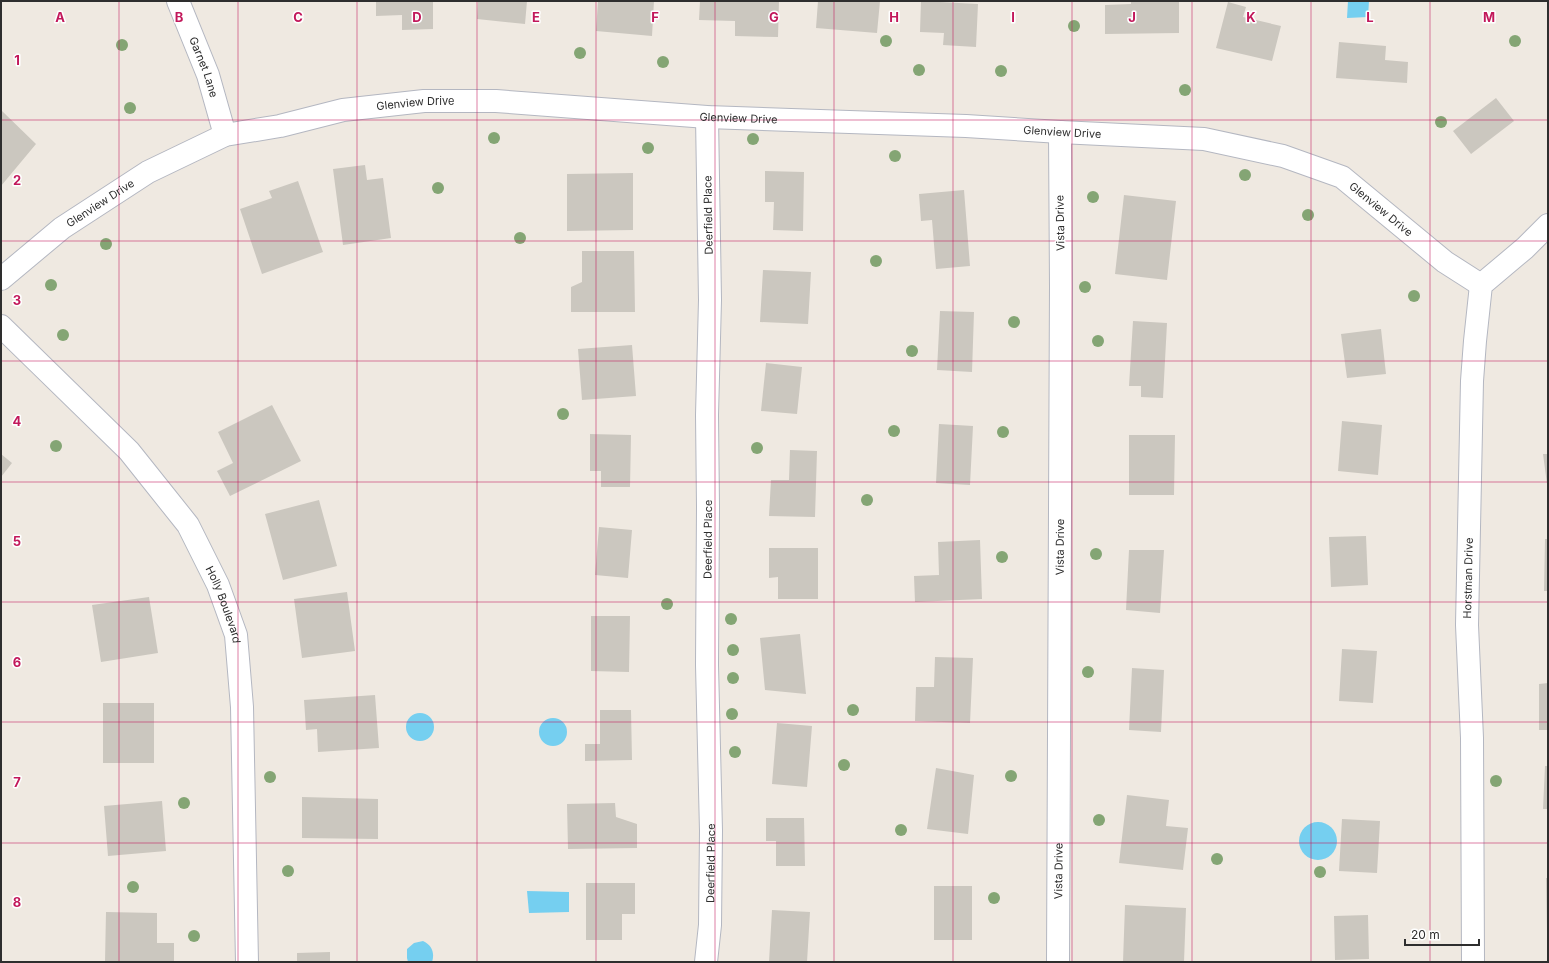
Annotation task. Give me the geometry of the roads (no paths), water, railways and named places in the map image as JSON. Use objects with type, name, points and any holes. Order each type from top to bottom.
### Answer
[{"type":"street","name":"Garnet Lane","points":[[178,1],[208,75],[225,135]]},
{"type":"street","name":"Glenview Drive","points":[[1,280],[62,228],[148,172],[225,135],[280,126],[343,110],[424,101],[496,101],[707,117],[966,126],[1204,139],[1283,156],[1342,177],[1445,262],[1481,285]]},
{"type":"street","name":"Deerfield Place","points":[[706,962],[710,924],[711,831],[707,665],[707,414],[710,300],[707,117]]},
{"type":"street","name":"Vista Drive","points":[[1058,962],[1061,286],[1060,132]]},
{"type":"street","points":[[1481,285],[1525,248],[1548,225]]},
{"type":"street","name":"Horstman Drive","points":[[1473,962],[1472,738],[1467,625],[1472,380],[1474,341],[1481,285]]},
{"type":"street","name":"Holly Boulevard","points":[[1,326],[129,451],[188,525],[218,585],[236,635],[242,707],[247,962]]},
{"type":"water","points":[[1348,1],[1369,1],[1368,17],[1347,18]]},
{"type":"water","points":[[420,713],[426,714],[430,717],[433,721],[433,733],[430,737],[426,740],[420,741],[414,740],[410,737],[407,733],[406,727],[407,721],[410,717],[414,714]]},
{"type":"water","points":[[553,718],[563,722],[567,732],[563,742],[553,746],[543,742],[539,732],[543,722]]},
{"type":"water","points":[[1318,822],[1331,828],[1337,841],[1331,854],[1318,860],[1305,854],[1299,841],[1305,828]]},
{"type":"water","points":[[527,891],[569,892],[569,912],[529,913]]},
{"type":"water","points":[[423,941],[431,947],[433,955],[432,962],[408,962],[407,949],[414,943]]}]
